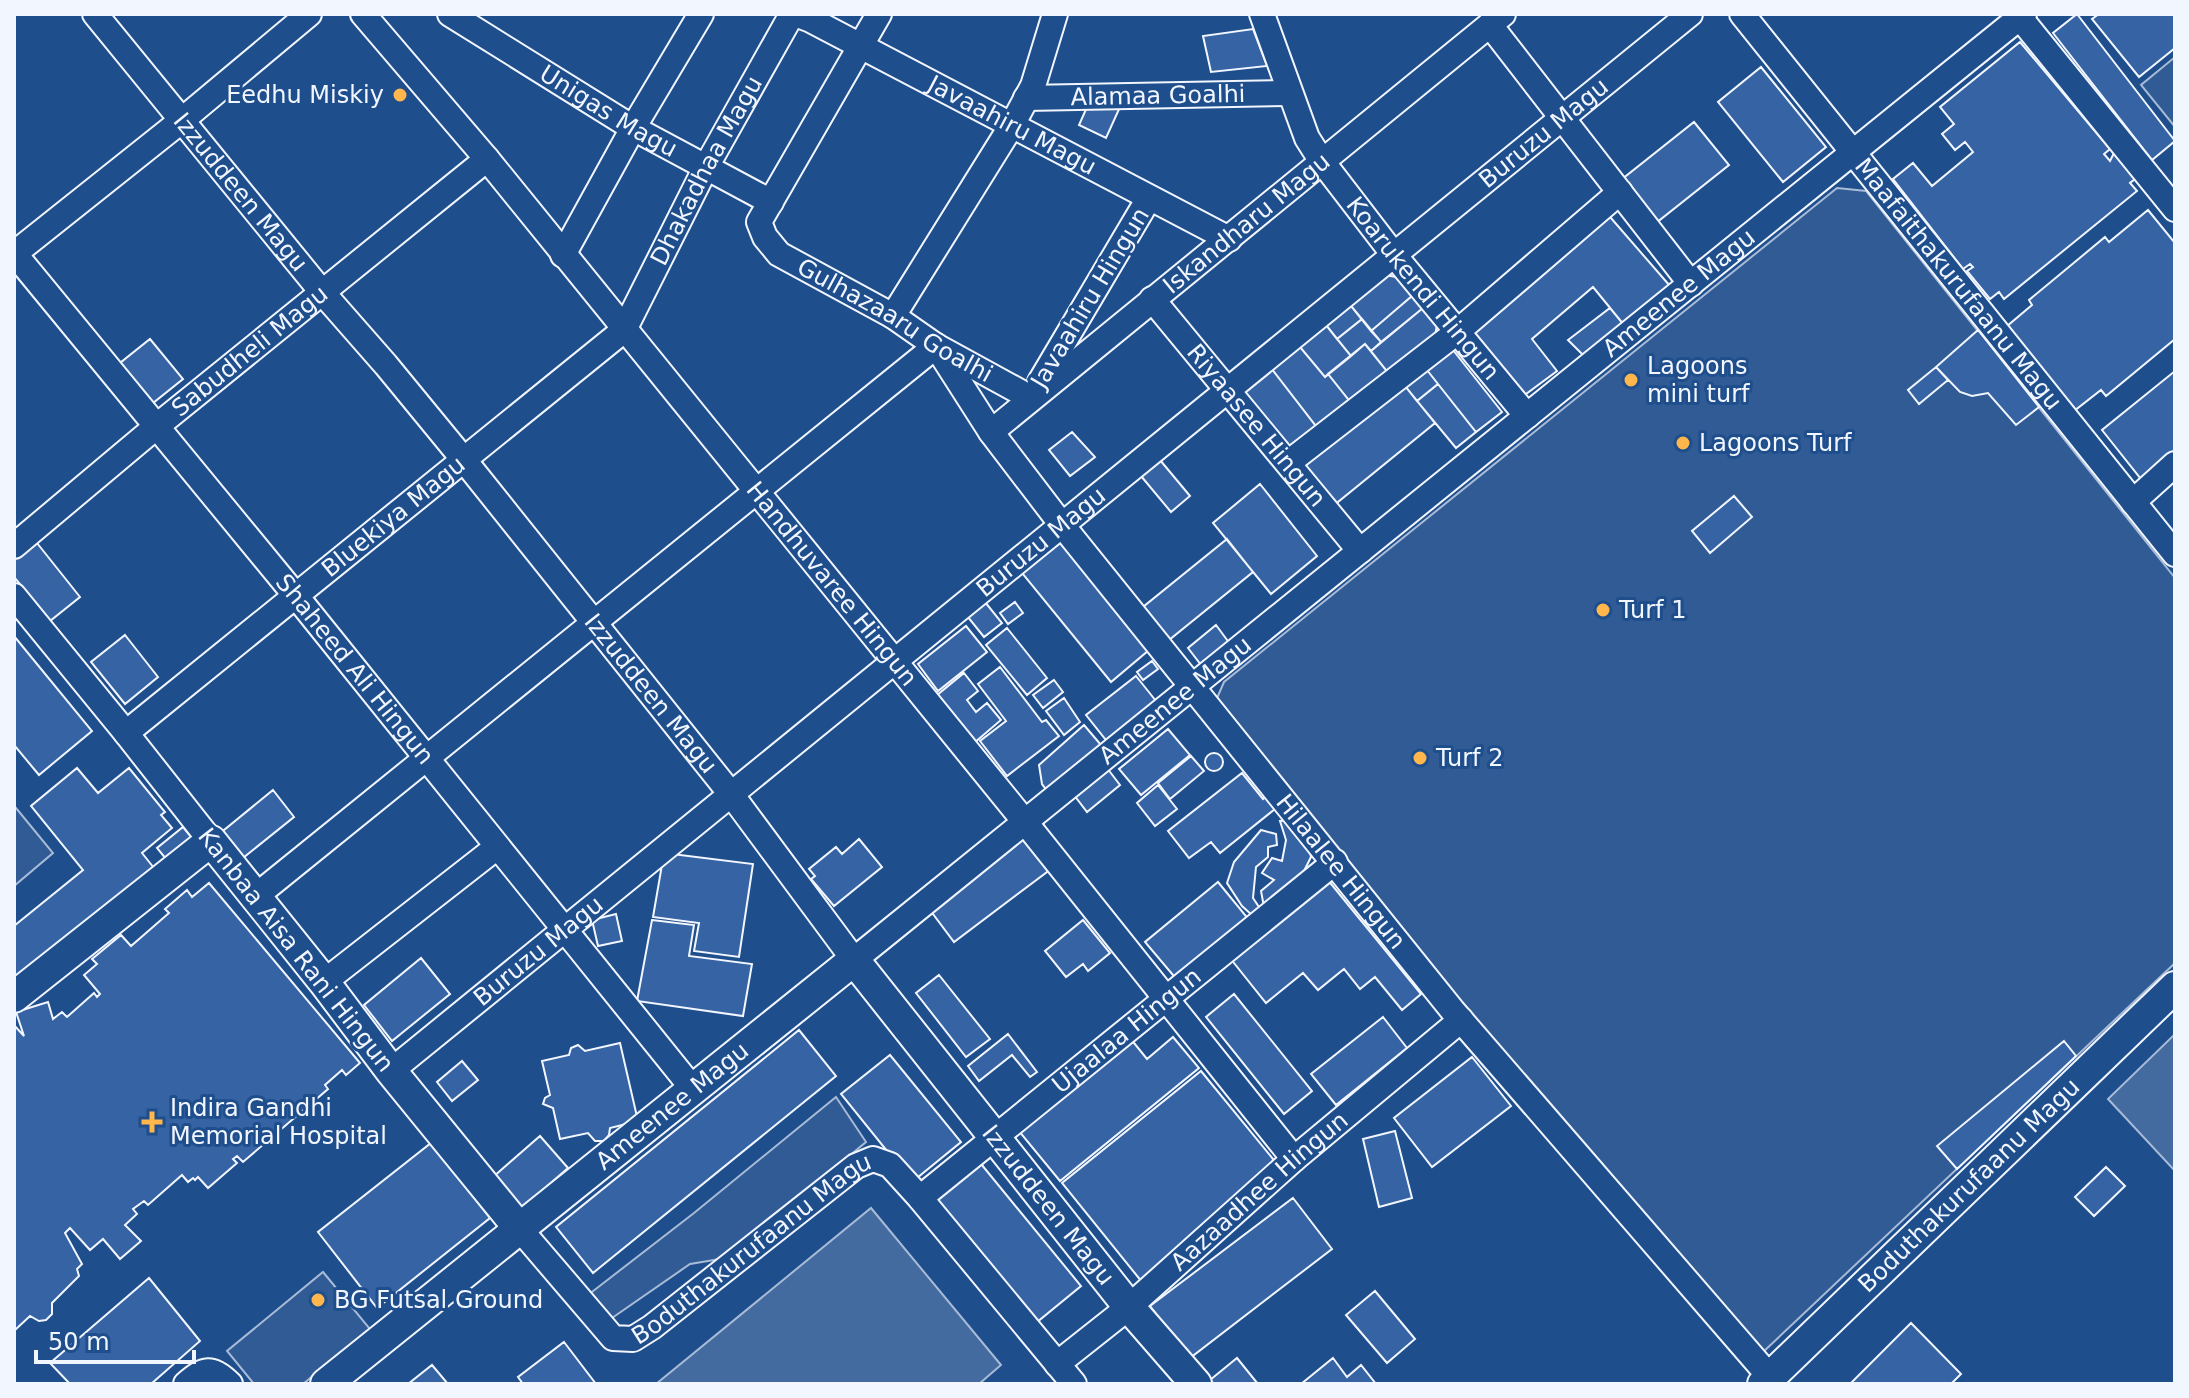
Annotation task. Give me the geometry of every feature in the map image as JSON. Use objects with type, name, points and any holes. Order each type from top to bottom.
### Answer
[{"type":"main road","name":"Kanbaa Aisa Rani Hingun","points":[[211,841],[519,1228]]},
{"type":"main road","points":[[14,997],[211,841]]},
{"type":"main road","name":"Ameenee Magu","points":[[326,1384],[854,960]]},
{"type":"main road","name":"Izzuddeen Magu","points":[[854,960],[1129,1307],[1196,1384]]},
{"type":"main road","name":"Boduthakurufaanu Magu","points":[[1766,1380],[2175,987]]},
{"type":"street","name":"Izzuddeen Magu","points":[[95,14],[464,460],[731,794],[854,960]]},
{"type":"street","points":[[14,253],[181,121],[309,14]]},
{"type":"street","name":"Handhuvaree Hingun","points":[[363,14],[487,159],[1168,999],[1294,1159]]},
{"type":"street","name":"Unigas Magu","points":[[450,14],[633,128],[771,202]]},
{"type":"street","points":[[563,255],[701,14]]},
{"type":"street","name":"Javaahiru Magu","points":[[793,14],[861,46],[1229,239]]},
{"type":"street","name":"Dhakadhaa Magu","points":[[624,330],[706,167],[793,14]]},
{"type":"street","points":[[771,202],[879,14]]},
{"type":"street","points":[[893,316],[1033,86],[1055,14]]},
{"type":"street","name":"Koarukendi Hingun","points":[[1262,14],[1288,93],[1307,138],[1321,160],[1394,255],[1527,416]]},
{"type":"street","name":"Buruzu Magu","points":[[391,1071],[1690,14]]},
{"type":"street","name":"Maafaithakurufaanu Magu","points":[[1742,14],[2175,554]]},
{"type":"street","points":[[2021,15],[2166,180],[2175,209]]},
{"type":"street","name":"Ameenee Magu","points":[[854,960],[2021,15]]},
{"type":"street","points":[[1497,18],[1561,118],[1691,284]]},
{"type":"street","name":"Iskandharu Magu","points":[[991,432],[1497,18]]},
{"type":"street","name":"Alamaa Goalhi","points":[[1026,98],[1288,93]]},
{"type":"street","name":"Sabudheli Magu","points":[[14,546],[487,159]]},
{"type":"street","points":[[1288,463],[1457,332],[1620,192]]},
{"type":"street","name":"Javaahiru Hingun","points":[[1031,398],[1149,198]]},
{"type":"street","name":"Gulhazaaru Goalhi","points":[[771,202],[759,222],[765,237],[779,254],[893,316],[936,346],[1031,398]]},
{"type":"street","name":"Shaheed Ali Hingun","points":[[14,253],[296,596],[693,1089]]},
{"type":"street","name":"Riyaasee Hingun","points":[[1152,299],[1360,551]]},
{"type":"street","name":"Bluekiya Magu","points":[[126,733],[624,330]]},
{"type":"street","points":[[256,896],[936,346]]},
{"type":"street","name":"Hilaalee Hingun","points":[[936,346],[991,432],[1062,525],[1461,1020],[1766,1380]]},
{"type":"street","points":[[2133,502],[2175,464]]},
{"type":"street","name":"Kanbaa Aisa Rani Hingun","points":[[14,596],[211,841]]},
{"type":"street","points":[[324,982],[497,847]]},
{"type":"street","name":"Ujaalaa Hingun","points":[[920,1198],[1335,862]]},
{"type":"street","name":"Aazaadhee Hingun","points":[[1057,1364],[1129,1307],[1294,1159],[1461,1020]]},
{"type":"street","name":"Boduthakurufaanu Magu","points":[[613,1338],[633,1339],[652,1327],[856,1166],[873,1159],[890,1165],[920,1198],[1074,1384]]},
{"type":"street","name":"Kanbaa Aisa Rani Hingun","points":[[519,1228],[613,1338]]},
{"type":"street","points":[[186,1384],[198,1374],[210,1370],[230,1384]]},
{"type":"shaded area","points":[[2175,57],[2175,127],[2141,85]]},
{"type":"shaded area","points":[[1837,188],[1866,191],[2175,578],[2175,963],[1762,1353],[1577,1146],[1217,698],[1224,682]]},
{"type":"shaded area","points":[[16,808],[53,853],[14,886],[14,810]]},
{"type":"shaded area","points":[[2175,1034],[2175,1171],[2108,1099]]},
{"type":"shaded area","points":[[836,1097],[866,1142],[726,1258],[690,1264],[612,1318],[588,1295],[694,1213]]},
{"type":"shaded area","points":[[871,1208],[1001,1365],[979,1384],[656,1384]]},
{"type":"shaded area","name":"BG Futsal Ground","points":[[323,1272],[370,1329],[303,1384],[254,1384],[227,1351]]},
{"type":"building","points":[[2077,14],[2175,141],[2152,160],[2053,33]]},
{"type":"building","points":[[2099,14],[2175,14],[2175,48],[2139,77],[2092,19]]},
{"type":"building","points":[[1253,29],[1267,66],[1211,72],[1203,36]]},
{"type":"building","points":[[2020,42],[2110,149],[2104,154],[2110,161],[2116,149],[2139,176],[2130,183],[2137,191],[2004,299],[1999,292],[1990,299],[1967,271],[1973,267],[1970,264],[1963,269],[1893,179],[1913,163],[1932,186],[1973,152],[1965,142],[1955,150],[1942,134],[1954,124],[1940,107]]},
{"type":"building","points":[[1761,67],[1826,147],[1783,182],[1718,102]]},
{"type":"building","points":[[1087,107],[1120,107],[1106,138],[1079,125]]},
{"type":"building","points":[[1694,122],[1729,165],[1656,223],[1621,180]]},
{"type":"building","points":[[1604,210],[1670,286],[1624,325],[1593,287],[1532,339],[1557,371],[1522,397],[1466,327]]},
{"type":"building","points":[[2148,210],[2175,243],[2175,339],[2106,396],[2101,390],[2074,411],[2006,327],[2032,305],[2029,300],[2105,237],[2109,242]]},
{"type":"building","points":[[1385,275],[1396,277],[1412,296],[1371,331],[1347,301]]},
{"type":"building","points":[[1412,296],[1423,308],[1381,342],[1371,331]]},
{"type":"building","points":[[1347,301],[1362,319],[1337,339],[1322,320]]},
{"type":"building","points":[[1423,308],[1437,325],[1435,336],[1390,375],[1371,351]]},
{"type":"building","points":[[1610,308],[1624,325],[1584,356],[1568,340]]},
{"type":"building","points":[[1362,319],[1381,342],[1371,351],[1365,344],[1351,356],[1337,339]]},
{"type":"building","points":[[1322,320],[1351,356],[1325,377],[1295,341]]},
{"type":"building","points":[[1978,330],[2039,407],[2016,425],[1988,393],[1972,396],[1960,392],[1936,367]]},
{"type":"building","points":[[150,339],[183,379],[153,403],[120,363]]},
{"type":"building","points":[[1295,341],[1352,404],[1319,430],[1268,364]]},
{"type":"building","points":[[1365,344],[1390,375],[1352,404],[1328,374]]},
{"type":"building","points":[[1449,345],[1502,412],[1476,432],[1423,365]]},
{"type":"building","points":[[1268,364],[1319,430],[1286,453],[1239,391]]},
{"type":"building","points":[[1423,365],[1438,384],[1417,401],[1401,381]]},
{"type":"building","points":[[1936,367],[1948,380],[1919,404],[1908,390]]},
{"type":"building","points":[[2175,371],[2175,451],[2141,479],[2102,430]]},
{"type":"building","points":[[1401,381],[1435,423],[1333,506],[1299,464]]},
{"type":"building","points":[[1438,384],[1476,432],[1456,448],[1417,401]]},
{"type":"building","points":[[1072,432],[1095,457],[1070,476],[1049,450]]},
{"type":"building","points":[[1160,460],[1190,496],[1171,512],[1141,476]]},
{"type":"building","points":[[1260,484],[1317,556],[1271,594],[1213,523]]},
{"type":"building","points":[[1734,496],[1752,517],[1710,553],[1692,531]]},
{"type":"building","points":[[33,538],[80,597],[50,621],[14,577],[14,554]]},
{"type":"building","points":[[1227,539],[1253,572],[1169,640],[1143,607]]},
{"type":"building","points":[[1060,542],[1149,650],[1111,682],[1022,573]]},
{"type":"building","points":[[981,597],[1002,623],[984,637],[963,611]]},
{"type":"building","points":[[1015,602],[1023,613],[1008,624],[1000,613]]},
{"type":"building","points":[[1216,625],[1233,648],[1205,670],[1188,648]]},
{"type":"building","points":[[966,626],[987,652],[938,691],[918,664]]},
{"type":"building","points":[[1007,628],[1047,678],[1027,695],[986,645]]},
{"type":"building","points":[[125,635],[158,677],[125,704],[91,662]]},
{"type":"building","points":[[14,636],[92,731],[39,775],[14,745]]},
{"type":"building","points":[[1152,661],[1158,669],[1143,680],[1137,672]]},
{"type":"building","points":[[1000,667],[1042,722],[1046,720],[1059,736],[1007,776],[980,741],[1006,721],[978,684]]},
{"type":"building","points":[[964,673],[978,691],[967,700],[976,712],[987,703],[1001,720],[974,743],[936,696]]},
{"type":"building","points":[[1136,676],[1156,701],[1106,740],[1086,715]]},
{"type":"building","points":[[1054,680],[1063,692],[1043,708],[1033,695]]},
{"type":"building","points":[[1064,698],[1080,722],[1064,735],[1046,711]]},
{"type":"building","points":[[1084,725],[1101,745],[1048,792],[1042,784],[1039,765]]},
{"type":"building","points":[[1168,729],[1190,755],[1141,795],[1119,769]]},
{"type":"building","points":[[1210,753],[1218,753],[1223,762],[1221,769],[1210,771],[1205,766],[1205,758]]},
{"type":"building","points":[[1191,756],[1204,771],[1170,799],[1158,783]]},
{"type":"building","points":[[77,768],[98,793],[129,768],[165,812],[161,815],[172,828],[142,853],[154,868],[14,981],[14,926],[83,870],[31,806]]},
{"type":"building","points":[[1107,768],[1120,785],[1087,812],[1074,795]]},
{"type":"building","points":[[1242,773],[1263,799],[1271,793],[1280,805],[1220,853],[1211,842],[1189,858],[1168,831]]},
{"type":"building","points":[[1158,785],[1177,809],[1155,826],[1137,803]]},
{"type":"building","points":[[273,790],[294,817],[238,862],[218,835]]},
{"type":"building","points":[[1292,820],[1309,845],[1311,857],[1297,885],[1264,907],[1261,891],[1274,880],[1262,873],[1272,858],[1282,861],[1286,840],[1280,821]]},
{"type":"building","points":[[183,827],[197,844],[171,865],[157,848]]},
{"type":"building","points":[[1027,829],[1055,866],[954,942],[927,906]]},
{"type":"building","points":[[1261,830],[1276,834],[1277,845],[1268,847],[1268,857],[1256,867],[1253,898],[1261,910],[1253,916],[1242,906],[1227,883],[1234,862]]},
{"type":"building","points":[[859,839],[882,867],[834,906],[811,879],[815,876],[809,869],[836,847],[842,854]]},
{"type":"building","points":[[664,853],[753,864],[739,957],[694,951],[699,923],[653,917]]},
{"type":"building","points":[[1323,874],[1421,994],[1402,1010],[1375,977],[1360,989],[1344,969],[1318,990],[1303,973],[1266,1003],[1226,953]]},
{"type":"building","points":[[1218,882],[1250,921],[1178,981],[1145,942]]},
{"type":"building","name":"Indira Gandhi Memorial Hospital","points":[[209,883],[360,1063],[346,1075],[342,1070],[325,1085],[328,1089],[243,1162],[237,1156],[233,1159],[237,1163],[208,1188],[198,1177],[188,1182],[182,1175],[148,1205],[144,1201],[133,1209],[137,1214],[125,1225],[141,1241],[120,1259],[103,1239],[90,1250],[70,1228],[65,1233],[82,1264],[77,1269],[79,1276],[52,1303],[52,1314],[46,1320],[39,1321],[30,1316],[14,1331],[14,1025],[24,1036],[16,1012],[48,1002],[53,1019],[62,1012],[67,1017],[94,993],[97,997],[100,994],[84,975],[97,964],[92,959],[121,935],[131,946],[169,913],[165,909],[187,890],[192,897]]},
{"type":"building","points":[[616,914],[622,941],[598,946],[592,920]]},
{"type":"building","points":[[652,920],[694,925],[689,956],[752,964],[743,1016],[637,1001]]},
{"type":"building","points":[[1083,920],[1110,953],[1088,971],[1083,964],[1066,977],[1045,951]]},
{"type":"building","points":[[421,958],[450,994],[392,1041],[364,1005]]},
{"type":"building","points":[[939,975],[990,1039],[966,1057],[916,993]]},
{"type":"building","points":[[1234,994],[1312,1091],[1284,1114],[1206,1017]]},
{"type":"building","points":[[1383,1017],[1407,1048],[1336,1105],[1311,1074]]},
{"type":"building","points":[[799,1030],[836,1076],[593,1273],[556,1227]]},
{"type":"building","points":[[1008,1034],[1037,1072],[1030,1077],[1012,1055],[979,1081],[968,1066]]},
{"type":"building","points":[[1173,1037],[1199,1068],[1060,1181],[1018,1130],[1130,1038],[1147,1059]]},
{"type":"building","points":[[2064,1041],[2076,1056],[1957,1169],[1937,1146]]},
{"type":"building","points":[[620,1043],[638,1121],[610,1128],[604,1141],[595,1141],[588,1133],[560,1139],[553,1108],[543,1104],[550,1095],[542,1061],[569,1055],[571,1048],[578,1045],[585,1051]]},
{"type":"building","points":[[890,1055],[961,1142],[912,1182],[841,1094]]},
{"type":"building","points":[[1472,1057],[1511,1106],[1432,1167],[1394,1118]]},
{"type":"building","points":[[462,1061],[478,1080],[452,1101],[437,1082]]},
{"type":"building","points":[[1201,1071],[1282,1170],[1142,1282],[1062,1183]]},
{"type":"building","points":[[1395,1131],[1412,1198],[1379,1207],[1363,1139]]},
{"type":"building","points":[[540,1136],[568,1168],[521,1209],[493,1177]]},
{"type":"building","points":[[431,1143],[490,1218],[377,1308],[318,1232]]},
{"type":"building","points":[[977,1159],[1081,1286],[1031,1327],[927,1200]]},
{"type":"building","points":[[2106,1167],[2125,1186],[2094,1216],[2075,1197]]},
{"type":"building","points":[[1293,1198],[1332,1249],[1190,1358],[1150,1306]]},
{"type":"building","points":[[149,1278],[200,1341],[151,1384],[70,1384],[50,1363]]},
{"type":"building","points":[[1375,1291],[1415,1339],[1387,1363],[1346,1315]]},
{"type":"building","points":[[1911,1323],[1961,1374],[1951,1384],[1850,1384]]},
{"type":"building","points":[[564,1342],[596,1384],[523,1384],[518,1377]]},
{"type":"building","points":[[1237,1358],[1258,1384],[1214,1384],[1210,1380]]},
{"type":"building","points":[[1333,1358],[1347,1377],[1361,1365],[1376,1384],[1301,1384]]},
{"type":"building","points":[[432,1365],[448,1384],[408,1384]]},
{"type":"place","name":"Eedhu Miskiy","points":[[400,95]]},
{"type":"place","name":"Lagoons mini turf","points":[[1631,380]]},
{"type":"place","name":"Lagoons Turf","points":[[1683,443]]},
{"type":"place","name":"Turf 1","points":[[1603,610]]},
{"type":"place","name":"Turf 2","points":[[1420,758]]},
{"type":"place","name":"Indira Gandhi Memorial Hospital","points":[[152,1122]]},
{"type":"place","name":"BG Futsal Ground","points":[[318,1300]]}]
